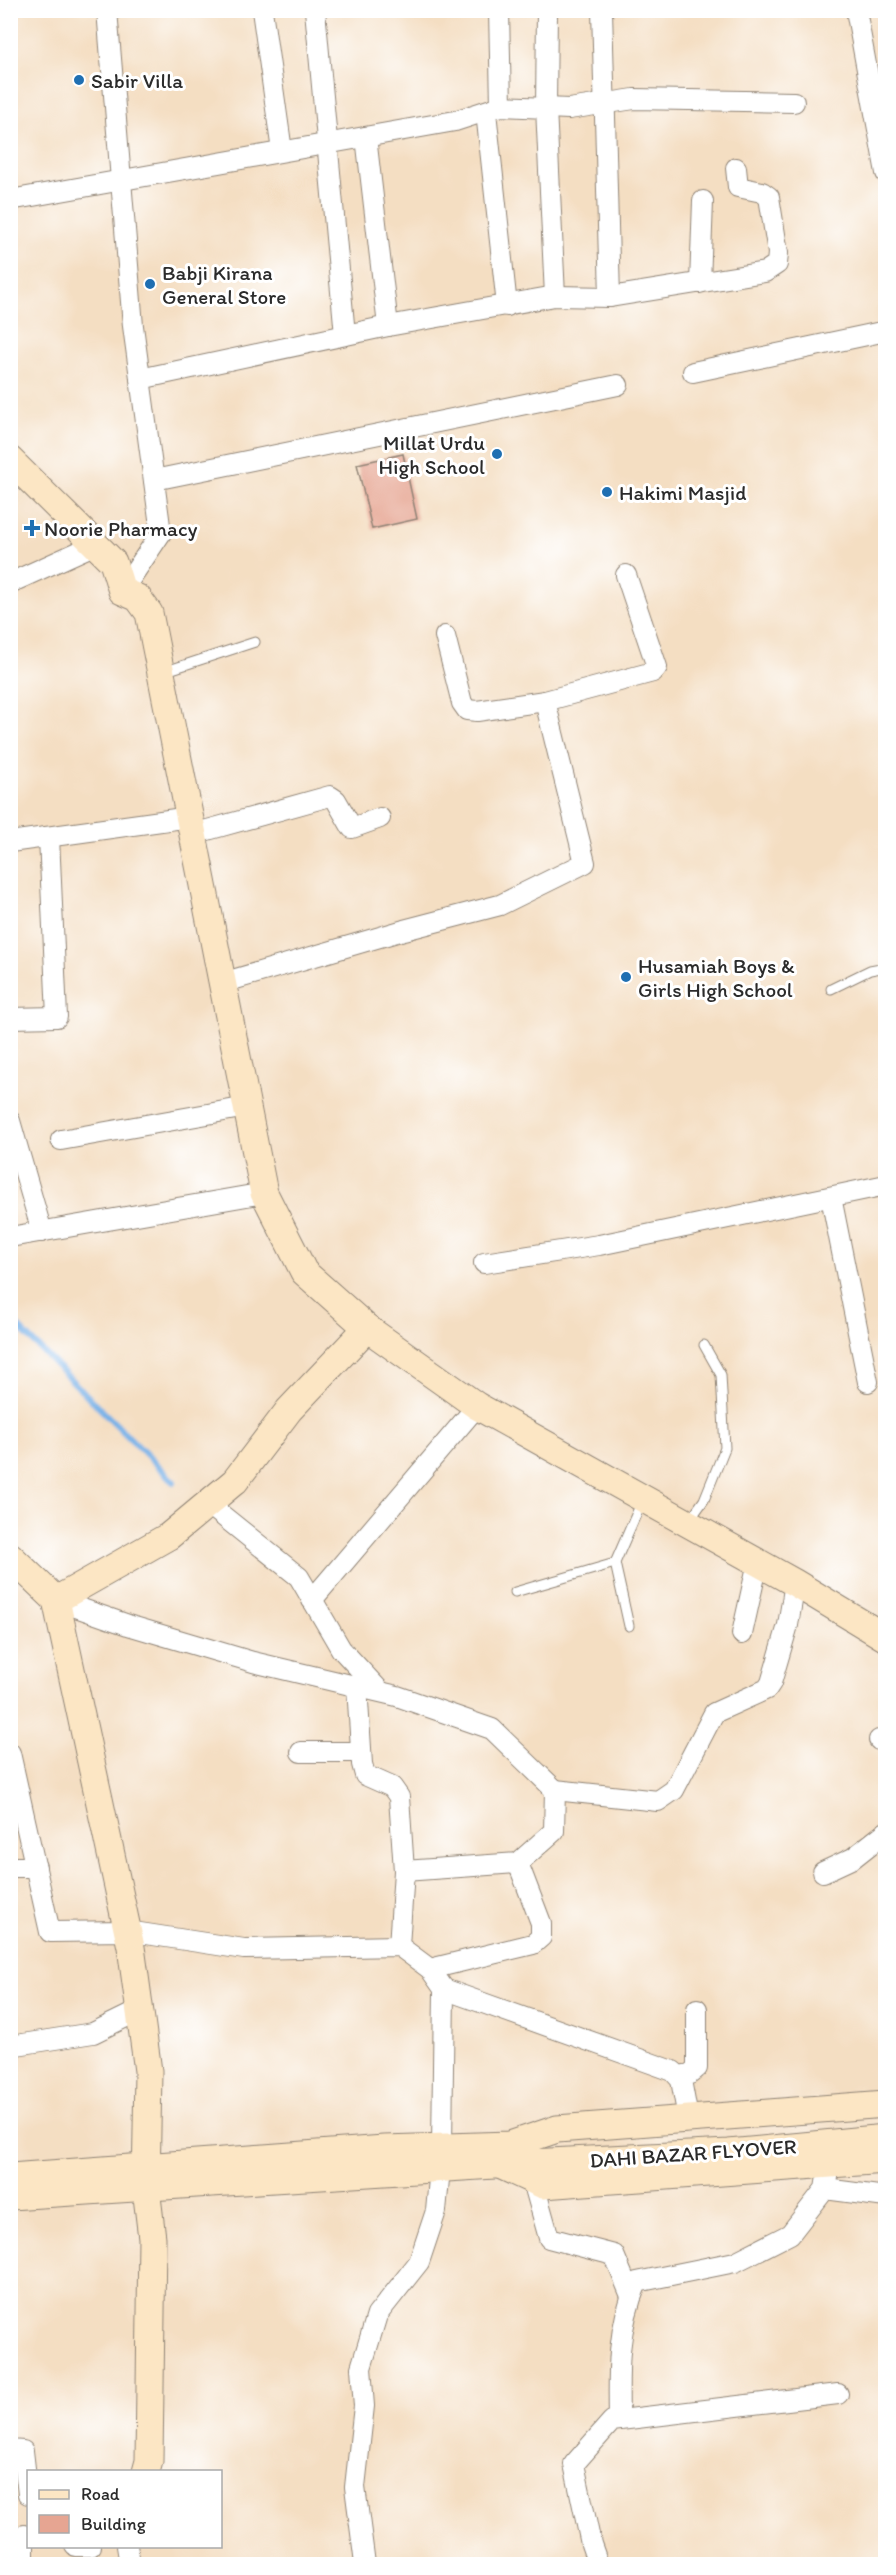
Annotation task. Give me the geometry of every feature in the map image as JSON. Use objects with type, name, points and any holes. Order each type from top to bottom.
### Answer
[{"type":"street","points":[[107,10],[133,326],[161,532],[122,591]]},
{"type":"street","points":[[262,10],[282,151]]},
{"type":"street","points":[[315,10],[345,335]]},
{"type":"street","points":[[499,10],[493,109],[507,306]]},
{"type":"street","points":[[547,10],[546,108],[555,296]]},
{"type":"street","points":[[602,10],[610,297]]},
{"type":"street","points":[[856,10],[885,173]]},
{"type":"street","points":[[10,200],[455,121],[493,109],[569,109],[634,99],[794,102]]},
{"type":"street","points":[[366,136],[388,326]]},
{"type":"street","points":[[140,379],[388,326],[555,296],[610,297],[765,272],[777,264],[778,253],[769,197],[762,192],[738,187],[736,168]]},
{"type":"street","points":[[700,283],[703,201]]},
{"type":"street","points":[[693,372],[885,331]]},
{"type":"street","points":[[154,480],[618,385]]},
{"type":"street","points":[[10,460],[113,562],[122,591],[138,598],[149,613],[264,1193],[304,1272],[368,1328],[477,1406],[795,1583],[885,1638]]},
{"type":"street","points":[[10,583],[96,544]]},
{"type":"street","points":[[445,636],[462,703],[467,710],[477,711],[545,701],[653,672],[657,667],[626,575]]},
{"type":"street","points":[[222,983],[404,930],[500,905],[585,863],[545,701]]},
{"type":"street","points":[[10,842],[191,826],[330,796],[336,800],[352,828],[380,818]]},
{"type":"street","points":[[10,1018],[57,1017],[49,837]]},
{"type":"street","points":[[61,1140],[247,1107]]},
{"type":"street","points":[[10,1121],[42,1232]]},
{"type":"street","points":[[484,1263],[599,1245],[885,1185]]},
{"type":"street","points":[[10,1237],[264,1193]]},
{"type":"street","points":[[831,1197],[868,1382]]},
{"type":"street","points":[[56,1600],[170,1536],[235,1481],[289,1410],[368,1328]]},
{"type":"street","points":[[312,1600],[477,1406]]},
{"type":"street","points":[[208,1504],[299,1577],[341,1649],[380,1692]]},
{"type":"street","points":[[10,1556],[56,1600],[128,1625],[253,1662],[397,1695],[492,1729],[555,1790],[658,1801],[674,1790],[714,1713],[767,1689],[771,1683],[788,1625],[795,1583]]},
{"type":"street","points":[[742,1635],[758,1562]]},
{"type":"street","points":[[56,1600],[127,1931],[148,2071],[147,2178],[152,2238],[149,2461],[147,2470]]},
{"type":"street","points":[[357,1686],[361,1752],[365,1775],[393,1787],[399,1797],[404,1871],[399,1946]]},
{"type":"street","points":[[301,1752],[361,1752]]},
{"type":"street","points":[[10,1753],[50,1932],[127,1931],[244,1949],[399,1946],[430,1968],[444,1989],[441,2158],[436,2211],[419,2262],[377,2315],[361,2368],[364,2406],[355,2487],[365,2565]]},
{"type":"street","points":[[404,1871],[518,1863],[554,1831],[555,1790]]},
{"type":"street","points":[[823,1872],[853,1858],[885,1832]]},
{"type":"street","points":[[430,1968],[533,1944],[540,1937],[541,1923],[518,1863]]},
{"type":"street","points":[[10,1867],[36,1867]]},
{"type":"street","points":[[444,1989],[673,2071],[681,2080],[688,2118]]},
{"type":"street","points":[[678,2076],[690,2074],[697,2068],[697,2009]]},
{"type":"street","points":[[10,2046],[93,2033],[140,2010]]},
{"type":"street","points":[[10,2196],[147,2178],[505,2155],[557,2128],[885,2104]]},
{"type":"street","name":"DAHI BAZAR FLYOVER","points":[[538,2163],[819,2122],[885,2120]]},
{"type":"street","name":"DAHI BAZAR FLYOVER","points":[[505,2155],[538,2163],[729,2153],[885,2138]]},
{"type":"street","points":[[538,2163],[543,2185],[827,2177],[885,2160]]},
{"type":"street","points":[[538,2163],[549,2238],[614,2255],[631,2296]]},
{"type":"street","points":[[10,2177],[147,2178]]},
{"type":"street","points":[[827,2177],[885,2197]]},
{"type":"street","points":[[619,2420],[617,2359],[627,2304],[637,2282],[735,2262],[790,2234],[827,2177]]},
{"type":"street","points":[[598,2565],[591,2544],[574,2464],[612,2421],[838,2394]]},
{"type":"street","points":[[10,2450],[23,2451],[27,2485]]},
{"type":"street","points":[[21,2534],[24,2565]]},
{"type":"street","points":[[127,2548],[130,2565]]},
{"type":"lane","points":[[161,673],[255,642]]},
{"type":"lane","points":[[831,989],[870,970],[885,967]]},
{"type":"lane","points":[[688,1523],[704,1500],[725,1448],[721,1375],[704,1345]]},
{"type":"lane","points":[[629,1626],[615,1563],[643,1498]]},
{"type":"lane","points":[[515,1592],[615,1563]]},
{"type":"building","points":[[403,454],[417,519],[372,529],[357,464]]},
{"type":"waterway","points":[[10,1319],[174,1482]]},
{"type":"place","name":"Sabir Villa","points":[[79,80]]},
{"type":"place","name":"Babji Kirana General Store","points":[[150,284]]},
{"type":"place","name":"Millat Urdu High School","points":[[497,454]]},
{"type":"place","name":"Hakimi Masjid","points":[[607,492]]},
{"type":"place","name":"Noorie Pharmacy","points":[[32,528]]},
{"type":"place","name":"Husamiah Boys & Girls High School","points":[[626,977]]}]
